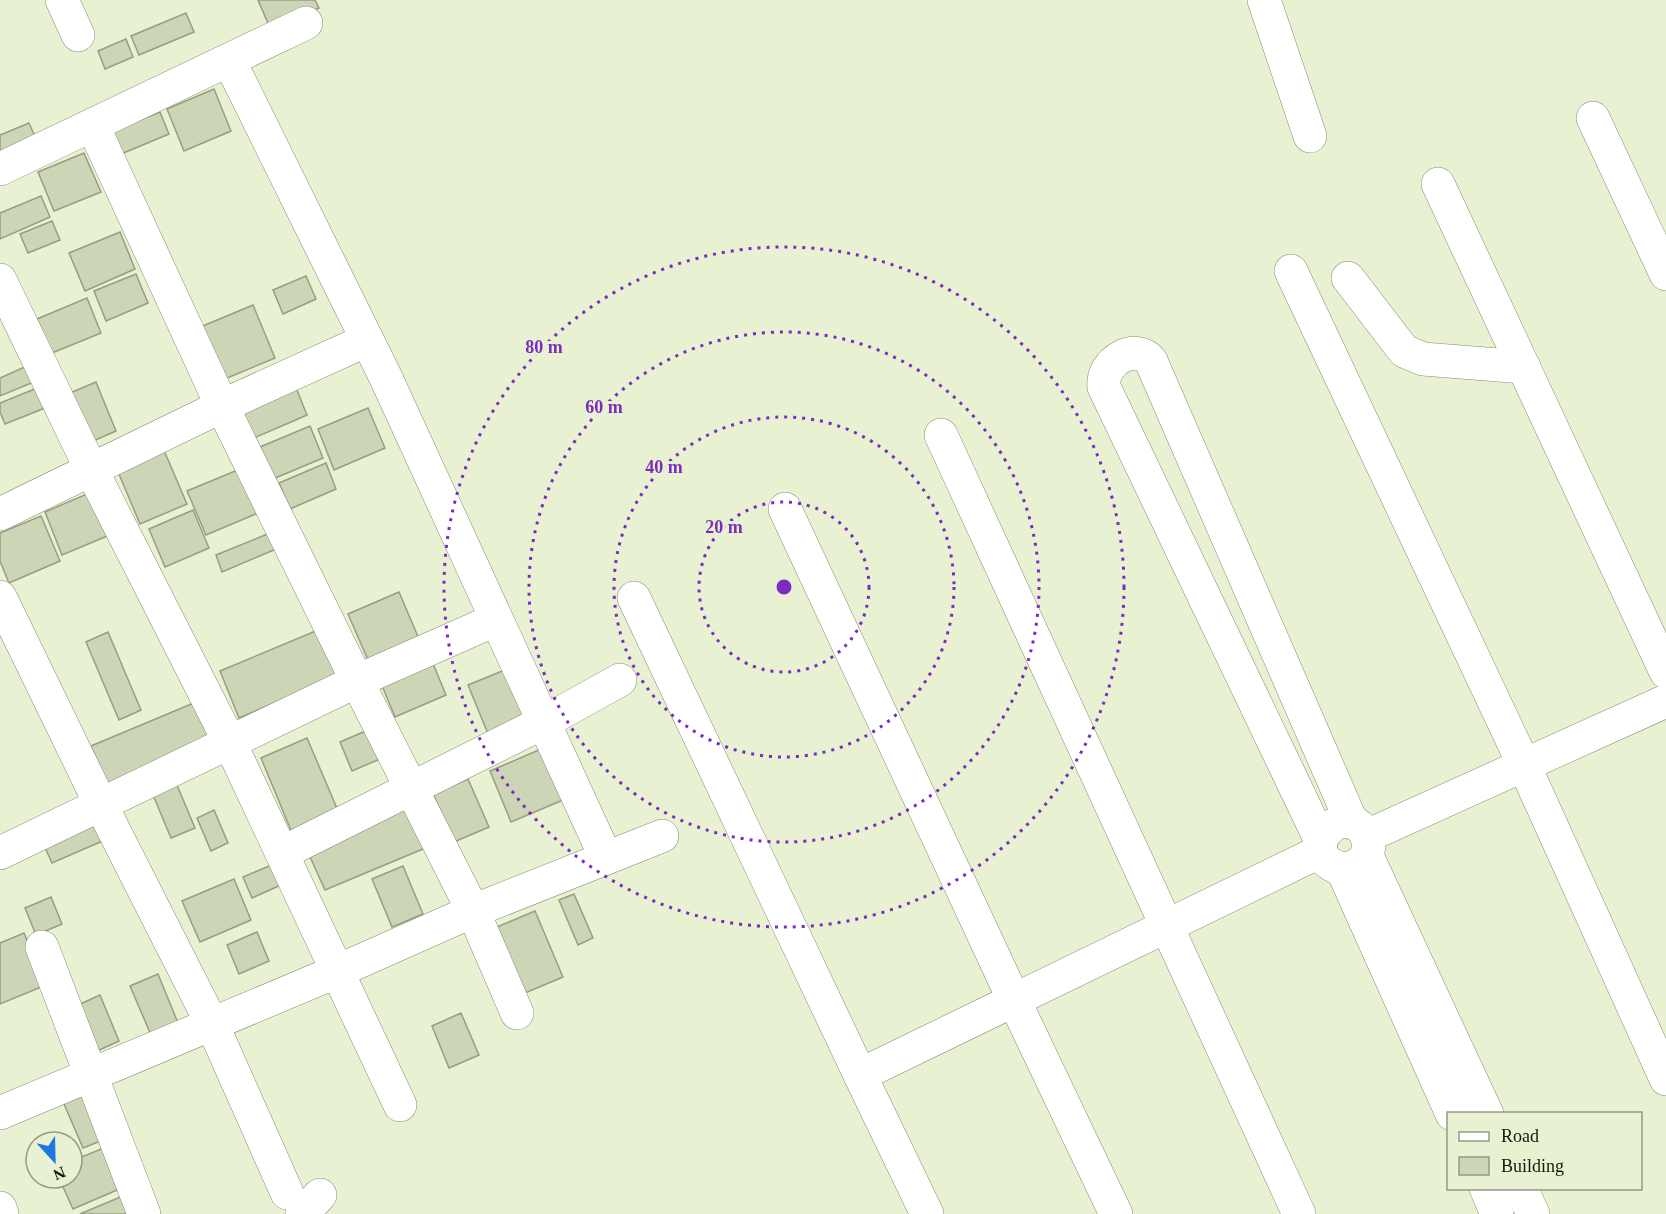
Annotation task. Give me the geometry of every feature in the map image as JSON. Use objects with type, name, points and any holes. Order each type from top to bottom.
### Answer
[{"type":"street","points":[[62,0],[78,35]]},
{"type":"street","points":[[1264,0],[1310,136]]},
{"type":"street","points":[[0,169],[306,23]]},
{"type":"street","points":[[229,60],[367,340],[606,858]]},
{"type":"street","points":[[1593,118],[1666,274]]},
{"type":"street","points":[[93,126],[222,406],[473,911],[517,1013]]},
{"type":"street","points":[[1438,184],[1666,672]]},
{"type":"street","points":[[1291,272],[1524,765],[1666,1079]]},
{"type":"street","points":[[1348,278],[1404,351],[1423,359],[1524,367]]},
{"type":"street","points":[[0,280],[91,469],[230,743],[400,1105]]},
{"type":"street","points":[[0,514],[222,406],[367,340]]},
{"type":"street","points":[[1452,1112],[1345,846],[1151,361],[1147,356],[1139,353],[1114,361],[1105,373],[1104,387],[1345,846],[1485,1112]]},
{"type":"street","points":[[941,435],[1299,1214]]},
{"type":"street","points":[[785,508],[1116,1214]]},
{"type":"street","points":[[0,597],[101,805],[303,1201]]},
{"type":"street","points":[[634,598],[927,1214]]},
{"type":"street","points":[[0,853],[357,681],[495,621]]},
{"type":"street","points":[[282,853],[543,722],[620,680]]},
{"type":"street","points":[[860,1075],[1166,926],[1666,701]]},
{"type":"street","points":[[0,1113],[338,971],[473,911],[662,836]]},
{"type":"street","points":[[42,947],[144,1214]]},
{"type":"street","points":[[1487,1190],[1497,1214]]},
{"type":"street","points":[[1522,1190],[1533,1214]]},
{"type":"street","points":[[0,1208],[2,1214]]},
{"type":"building","points":[[258,0],[315,0],[319,8],[270,28]]},
{"type":"building","points":[[186,13],[194,32],[139,55],[131,36]]},
{"type":"building","points":[[126,39],[133,57],[105,69],[98,51]]},
{"type":"building","points":[[214,89],[231,131],[184,151],[167,109]]},
{"type":"building","points":[[160,112],[169,134],[114,157],[104,135]]},
{"type":"building","points":[[29,123],[37,141],[0,156],[0,135]]},
{"type":"building","points":[[84,153],[101,192],[54,211],[38,172]]},
{"type":"building","points":[[41,196],[50,217],[0,239],[0,213]]},
{"type":"building","points":[[52,221],[60,240],[28,253],[20,234]]},
{"type":"building","points":[[120,232],[135,269],[85,291],[69,253]]},
{"type":"building","points":[[136,274],[148,303],[106,321],[94,291]]},
{"type":"building","points":[[306,276],[316,299],[283,314],[273,290]]},
{"type":"building","points":[[87,298],[101,333],[52,353],[37,319]]},
{"type":"building","points":[[253,305],[275,358],[220,381],[198,328]]},
{"type":"building","points":[[29,365],[36,381],[0,396],[0,378]]},
{"type":"building","points":[[96,382],[116,431],[91,442],[70,393]]},
{"type":"building","points":[[295,385],[307,415],[247,441],[234,410]]},
{"type":"building","points":[[42,386],[50,406],[5,424],[0,412],[0,403]]},
{"type":"building","points":[[368,408],[385,448],[334,470],[318,429]]},
{"type":"building","points":[[310,426],[323,458],[273,479],[260,447]]},
{"type":"building","points":[[163,448],[187,504],[140,524],[116,467]]},
{"type":"building","points":[[326,463],[336,489],[290,509],[279,483]]},
{"type":"building","points":[[240,469],[258,513],[206,535],[187,491]]},
{"type":"building","points":[[94,491],[112,534],[62,555],[45,512]]},
{"type":"building","points":[[193,510],[209,548],[165,567],[149,529]]},
{"type":"building","points":[[41,516],[60,561],[9,583],[0,561],[0,533]]},
{"type":"building","points":[[270,533],[276,549],[222,572],[216,555]]},
{"type":"building","points":[[399,592],[419,639],[368,660],[348,614]]},
{"type":"building","points":[[318,630],[337,676],[239,718],[220,671]]},
{"type":"building","points":[[108,632],[141,710],[119,720],[86,642]]},
{"type":"building","points":[[429,654],[446,695],[395,717],[378,676]]},
{"type":"building","points":[[507,669],[530,724],[491,741],[468,685]]},
{"type":"building","points":[[196,702],[212,740],[107,784],[91,746]]},
{"type":"building","points":[[368,730],[380,759],[352,771],[340,742]]},
{"type":"building","points":[[307,738],[342,820],[295,840],[261,758]]},
{"type":"building","points":[[541,749],[563,800],[511,822],[490,771]]},
{"type":"building","points":[[468,779],[489,827],[454,842],[433,794]]},
{"type":"building","points":[[177,785],[195,828],[171,838],[153,795]]},
{"type":"building","points":[[412,803],[430,846],[325,890],[306,848]]},
{"type":"building","points":[[214,810],[228,843],[211,851],[197,818]]},
{"type":"building","points":[[99,819],[107,839],[52,863],[43,843]]},
{"type":"building","points":[[274,864],[283,884],[252,898],[243,877]]},
{"type":"building","points":[[403,866],[423,914],[392,927],[372,879]]},
{"type":"building","points":[[234,879],[251,920],[200,942],[182,901]]},
{"type":"building","points":[[574,894],[593,938],[578,945],[559,900]]},
{"type":"building","points":[[51,897],[62,924],[36,935],[25,908]]},
{"type":"building","points":[[535,911],[563,977],[525,993],[497,927]]},
{"type":"building","points":[[257,932],[269,961],[239,974],[227,945]]},
{"type":"building","points":[[24,933],[46,985],[0,1004],[0,943]]},
{"type":"building","points":[[158,974],[178,1023],[151,1035],[130,986]]},
{"type":"building","points":[[100,995],[119,1041],[95,1052],[76,1006]]},
{"type":"building","points":[[461,1013],[479,1055],[449,1068],[432,1026]]},
{"type":"building","points":[[87,1087],[108,1138],[84,1148],[84,1130],[75,1130],[61,1097]]},
{"type":"building","points":[[106,1147],[124,1187],[73,1209],[64,1190],[84,1190],[84,1156]]},
{"type":"building","points":[[125,1195],[132,1214],[80,1214]]}]
